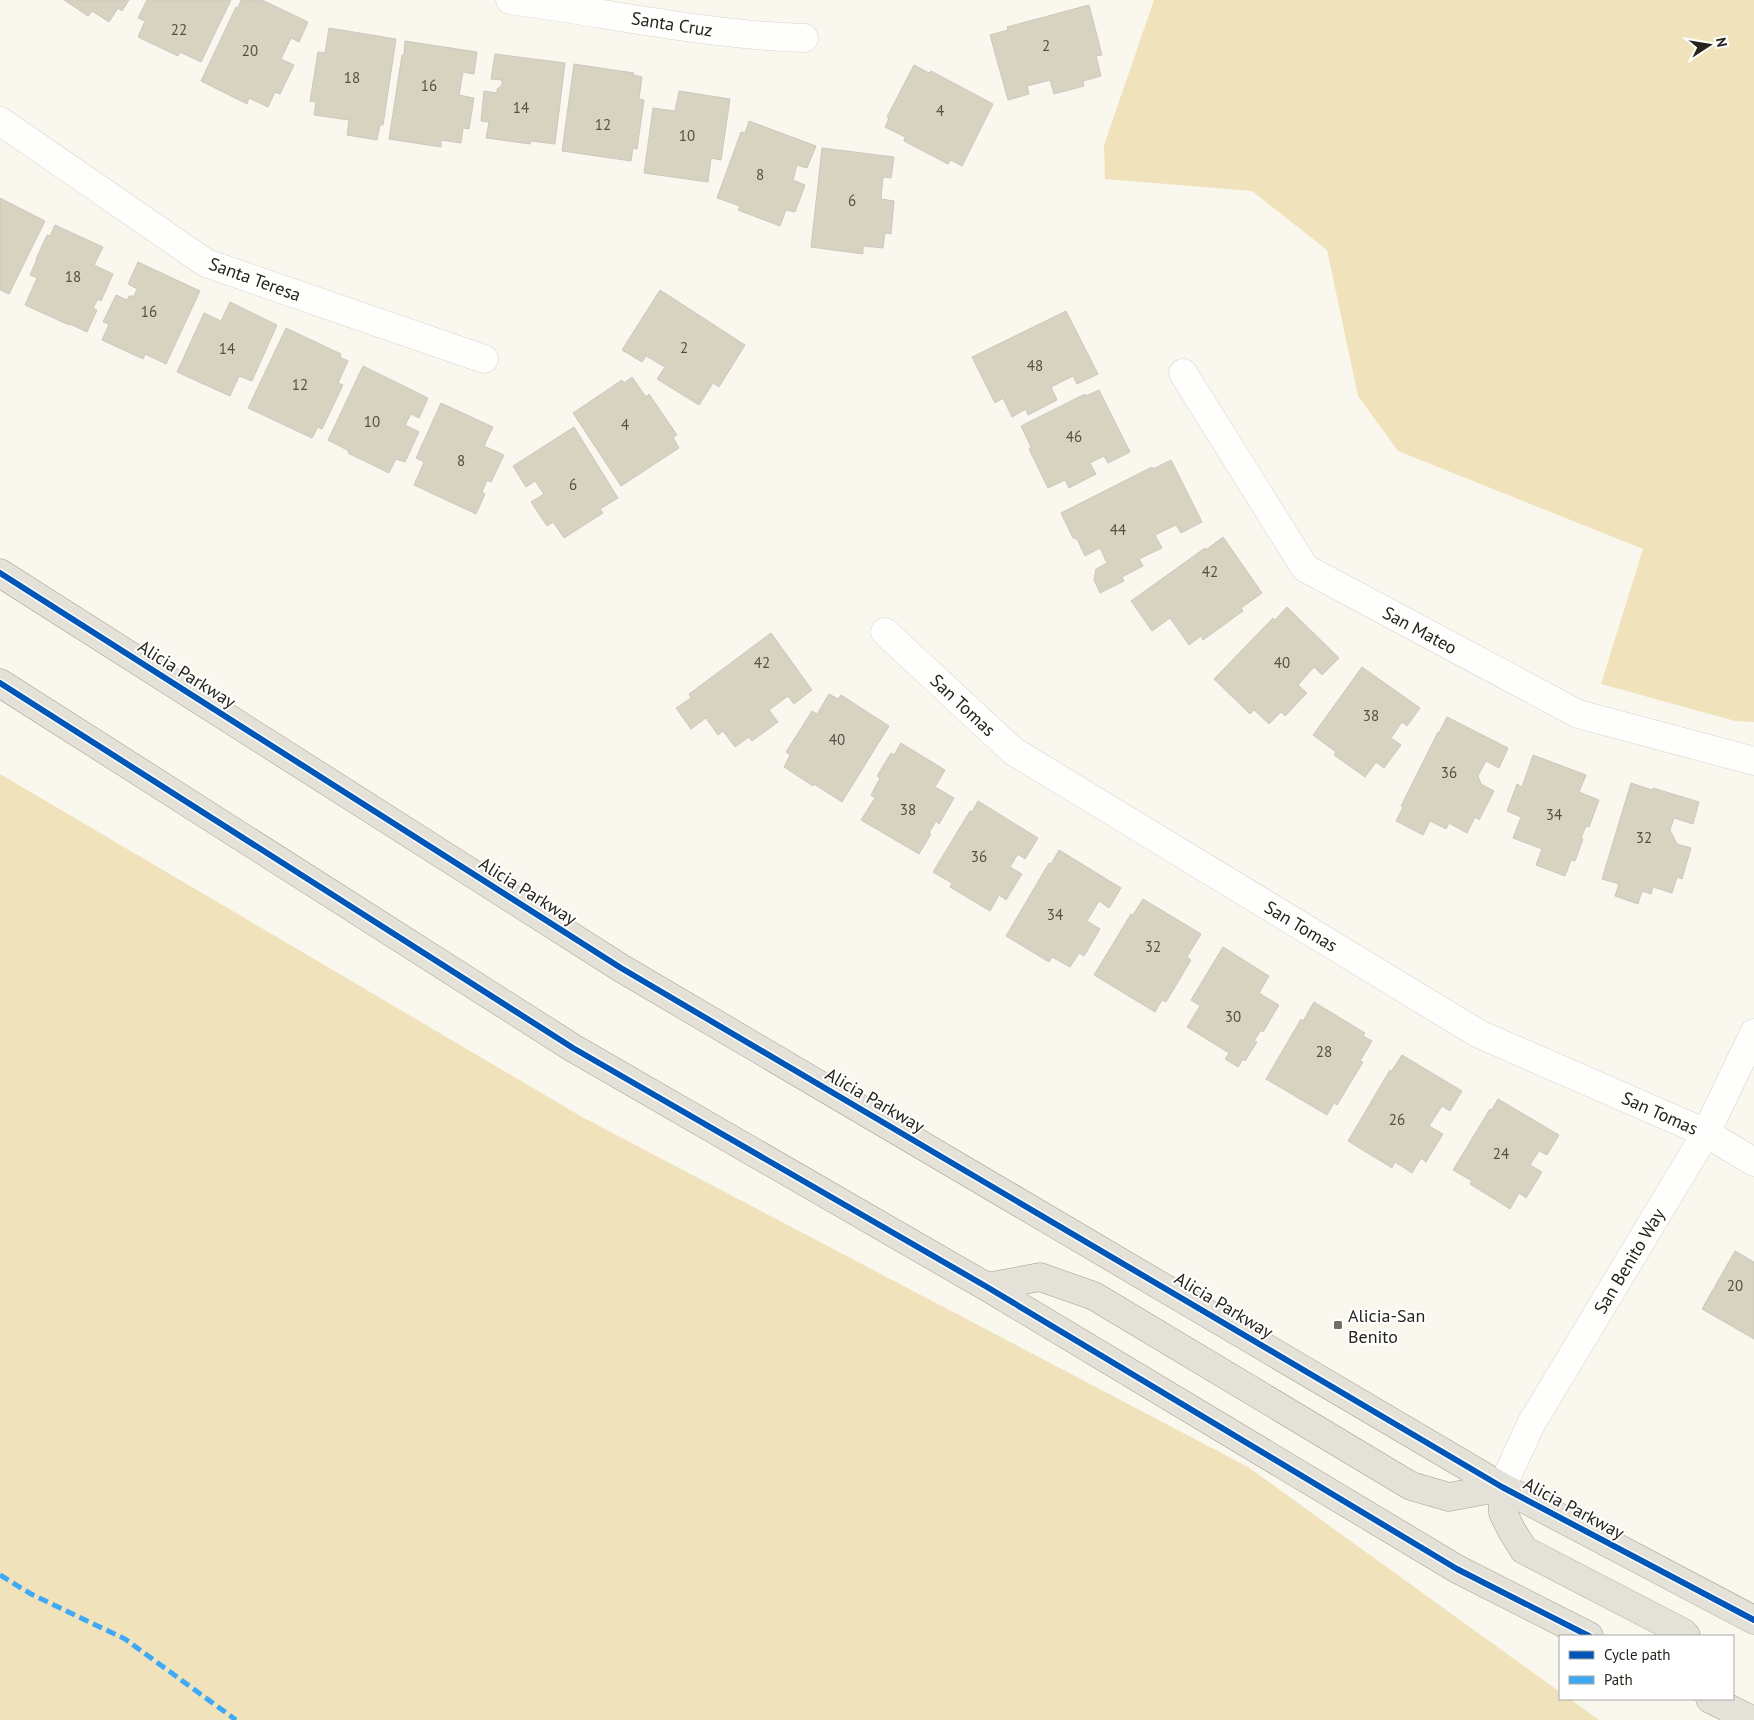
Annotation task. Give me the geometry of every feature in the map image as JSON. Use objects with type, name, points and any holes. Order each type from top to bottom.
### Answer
[{"type":"main road","name":"Alicia Parkway","points":[[0,573],[621,968],[1502,1487],[1754,1620]]},
{"type":"main road","points":[[0,683],[573,1048],[987,1286],[1457,1569],[1587,1635]]},
{"type":"main road","points":[[987,1286],[1040,1277],[1094,1296],[1411,1486],[1449,1497],[1502,1487],[1503,1513],[1524,1550],[1685,1635]]},
{"type":"main road","points":[[1713,1700],[1738,1710]]},
{"type":"street","name":"Santa Cruz","points":[[510,0],[714,31],[804,38]]},
{"type":"street","name":"Santa Teresa","points":[[0,121],[206,263],[484,358]]},
{"type":"street","name":"San Mateo","points":[[1183,373],[1304,568],[1578,714],[1754,761]]},
{"type":"street","name":"San Tomas","points":[[885,632],[1021,757],[1479,1034],[1706,1133],[1754,1162]]},
{"type":"street","name":"San Benito Way","points":[[1502,1487],[1531,1424],[1706,1133],[1754,1033]]},
{"type":"shaded area","points":[[1154,0],[1754,0],[1754,722],[1735,721],[1601,684],[1643,549],[1398,451],[1358,396],[1327,250],[1252,191],[1105,179],[1104,145]]},
{"type":"shaded area","points":[[0,774],[584,1118],[1248,1467],[1559,1691],[1559,1700],[1571,1700],[1599,1720],[0,1720]]},
{"type":"building","points":[[64,0],[129,0],[122,11],[118,8],[109,22],[92,11],[88,16]]},
{"type":"building","points":[[147,0],[231,0],[201,62],[180,52],[178,56],[138,37],[145,21],[138,18]]},
{"type":"building","points":[[241,0],[262,0],[308,22],[299,42],[291,38],[281,59],[294,65],[280,94],[275,92],[268,107],[249,98],[247,104],[201,81]]},
{"type":"building","points":[[1089,5],[1102,55],[1096,56],[1101,76],[1083,81],[1084,86],[1054,94],[1050,80],[1027,86],[1029,94],[1008,100],[990,35],[1008,30],[1007,27]]},
{"type":"building","points":[[329,28],[396,39],[383,125],[380,125],[377,140],[347,135],[349,120],[314,115],[316,102],[310,101],[318,52],[325,53]]},
{"type":"building","points":[[405,41],[477,52],[474,74],[463,72],[459,95],[474,98],[469,129],[463,128],[461,143],[441,140],[441,147],[389,139]]},
{"type":"building","points":[[495,54],[565,63],[555,144],[531,141],[530,144],[486,138],[489,122],[481,121],[484,91],[497,93],[497,89],[502,85],[502,80],[491,79]]},
{"type":"building","points":[[574,64],[634,73],[633,75],[642,77],[639,99],[644,100],[637,149],[633,148],[631,161],[562,151]]},
{"type":"building","points":[[914,65],[929,73],[931,71],[993,104],[962,166],[951,160],[948,164],[904,141],[905,137],[885,127],[889,118],[887,117]]},
{"type":"building","points":[[679,91],[730,99],[721,160],[711,158],[708,182],[644,173],[653,108],[675,111]]},
{"type":"building","points":[[749,121],[816,146],[807,168],[797,165],[793,180],[805,185],[795,212],[786,210],[780,226],[738,210],[740,206],[717,198],[741,132],[745,133]]},
{"type":"building","points":[[822,148],[894,157],[891,178],[883,177],[881,199],[894,201],[891,234],[885,233],[883,248],[863,246],[863,254],[811,247]]},
{"type":"building","points":[[0,198],[45,221],[9,294],[0,290]]},
{"type":"building","points":[[55,225],[103,247],[94,265],[113,274],[101,301],[98,299],[93,308],[97,310],[87,332],[25,305],[37,278],[30,275],[36,259],[47,235],[50,236]]},
{"type":"building","points":[[138,262],[200,291],[166,364],[145,354],[143,359],[102,340],[109,324],[103,322],[116,295],[127,300],[129,296],[134,296],[137,289],[128,284]]},
{"type":"building","points":[[660,290],[745,345],[719,387],[713,383],[699,405],[657,379],[665,367],[646,356],[642,362],[622,350]]},
{"type":"building","points":[[230,302],[277,325],[252,381],[239,376],[230,396],[177,372],[204,313],[221,321]]},
{"type":"building","points":[[1066,311],[1098,374],[1077,384],[1073,376],[1051,387],[1057,400],[1028,415],[1026,409],[1012,417],[1003,398],[995,403],[972,357]]},
{"type":"building","points":[[286,328],[341,354],[340,357],[348,361],[338,383],[343,385],[322,429],[318,427],[312,438],[248,408]]},
{"type":"building","points":[[363,366],[428,398],[419,418],[411,414],[405,425],[419,432],[405,462],[396,459],[389,473],[348,453],[349,451],[328,440]]},
{"type":"building","points":[[632,377],[646,397],[649,394],[677,435],[673,437],[679,448],[621,486],[573,413],[622,380],[624,383]]},
{"type":"building","points":[[1099,390],[1130,452],[1108,463],[1104,456],[1090,463],[1096,474],[1069,488],[1065,480],[1048,488],[1029,449],[1031,447],[1021,426],[1085,394],[1086,396]]},
{"type":"building","points":[[441,403],[493,427],[484,446],[504,455],[491,482],[487,480],[482,492],[485,494],[476,514],[414,485],[424,462],[416,458]]},
{"type":"building","points":[[574,427],[618,498],[600,509],[603,513],[564,538],[553,522],[547,526],[531,502],[544,494],[535,481],[526,487],[513,466]]},
{"type":"building","points":[[1171,460],[1202,522],[1181,533],[1176,525],[1155,535],[1162,548],[1139,559],[1143,566],[1122,577],[1124,581],[1100,593],[1094,580],[1096,569],[1107,563],[1100,548],[1085,556],[1077,539],[1073,538],[1061,513],[1152,467],[1153,469]]},
{"type":"building","points":[[1223,537],[1262,593],[1241,608],[1243,611],[1203,640],[1201,636],[1189,645],[1170,618],[1152,631],[1131,601]]},
{"type":"building","points":[[1287,607],[1339,658],[1322,675],[1314,667],[1298,685],[1307,693],[1285,716],[1281,712],[1269,724],[1254,710],[1250,714],[1214,679],[1273,618],[1275,620]]},
{"type":"building","points":[[771,633],[812,690],[794,704],[788,696],[769,710],[778,722],[752,741],[749,737],[735,747],[723,731],[718,735],[706,718],[691,729],[676,708],[691,698],[689,694]]},
{"type":"building","points":[[1362,667],[1420,708],[1407,726],[1402,722],[1391,738],[1401,745],[1384,768],[1376,762],[1365,777],[1334,755],[1336,752],[1313,735]]},
{"type":"building","points":[[829,694],[838,699],[841,695],[889,726],[842,802],[784,767],[790,755],[786,752],[812,711],[817,714]]},
{"type":"building","points":[[1447,717],[1508,748],[1499,768],[1486,761],[1478,776],[1481,784],[1494,791],[1479,820],[1475,817],[1467,833],[1449,823],[1446,829],[1430,821],[1423,835],[1396,821],[1403,807],[1401,806]]},
{"type":"building","points":[[901,743],[945,770],[935,787],[954,798],[939,824],[936,821],[929,833],[931,834],[919,854],[861,820],[875,798],[871,795],[880,778],[877,776],[891,753],[894,755]]},
{"type":"building","points":[[1533,755],[1586,775],[1579,792],[1599,800],[1589,827],[1586,826],[1581,838],[1583,839],[1575,861],[1571,860],[1565,876],[1536,865],[1542,849],[1513,838],[1521,817],[1507,811],[1517,784],[1522,787]]},
{"type":"building","points":[[1631,783],[1699,802],[1693,824],[1674,818],[1670,830],[1677,844],[1691,848],[1682,879],[1677,877],[1672,893],[1653,887],[1651,894],[1642,891],[1638,904],[1615,896],[1619,884],[1602,879]]},
{"type":"building","points":[[978,801],[1038,838],[1025,859],[1018,854],[1010,867],[1022,874],[1006,900],[999,895],[990,911],[950,887],[952,883],[933,872]]},
{"type":"building","points":[[1059,850],[1121,888],[1109,908],[1099,901],[1087,921],[1100,929],[1084,956],[1079,953],[1070,967],[1052,957],[1049,962],[1006,936],[1049,863],[1051,864]]},
{"type":"building","points":[[1143,899],[1201,934],[1187,957],[1191,960],[1166,1002],[1162,1000],[1155,1012],[1094,975],[1131,914],[1133,915]]},
{"type":"building","points":[[1223,947],[1269,976],[1259,993],[1279,1005],[1263,1032],[1261,1030],[1254,1041],[1257,1042],[1245,1061],[1243,1059],[1238,1067],[1225,1059],[1229,1053],[1187,1027],[1200,1006],[1191,1000]]},
{"type":"building","points":[[1314,1002],[1365,1033],[1363,1036],[1372,1041],[1360,1061],[1363,1062],[1337,1105],[1334,1103],[1327,1115],[1266,1079],[1301,1019],[1303,1021]]},
{"type":"building","points":[[1402,1055],[1462,1091],[1450,1111],[1442,1106],[1429,1126],[1443,1134],[1426,1162],[1421,1158],[1412,1173],[1395,1162],[1392,1168],[1348,1141],[1390,1070],[1391,1072]]},
{"type":"building","points":[[1498,1099],[1559,1135],[1547,1155],[1539,1151],[1530,1165],[1542,1172],[1526,1198],[1519,1193],[1510,1209],[1470,1184],[1472,1181],[1453,1170]]},
{"type":"building","points":[[1735,1251],[1754,1262],[1754,1339],[1702,1309]]},
{"type":"marked path","points":[[0,1575],[31,1594],[125,1639],[236,1720]]},
{"type":"cycle path","points":[[0,573],[621,968],[1502,1487],[1754,1620]]},
{"type":"cycle path","points":[[0,683],[573,1048],[987,1287],[1457,1569],[1587,1635]]},
{"type":"place","name":"Alicia-San Benito","points":[[1338,1325]]}]
